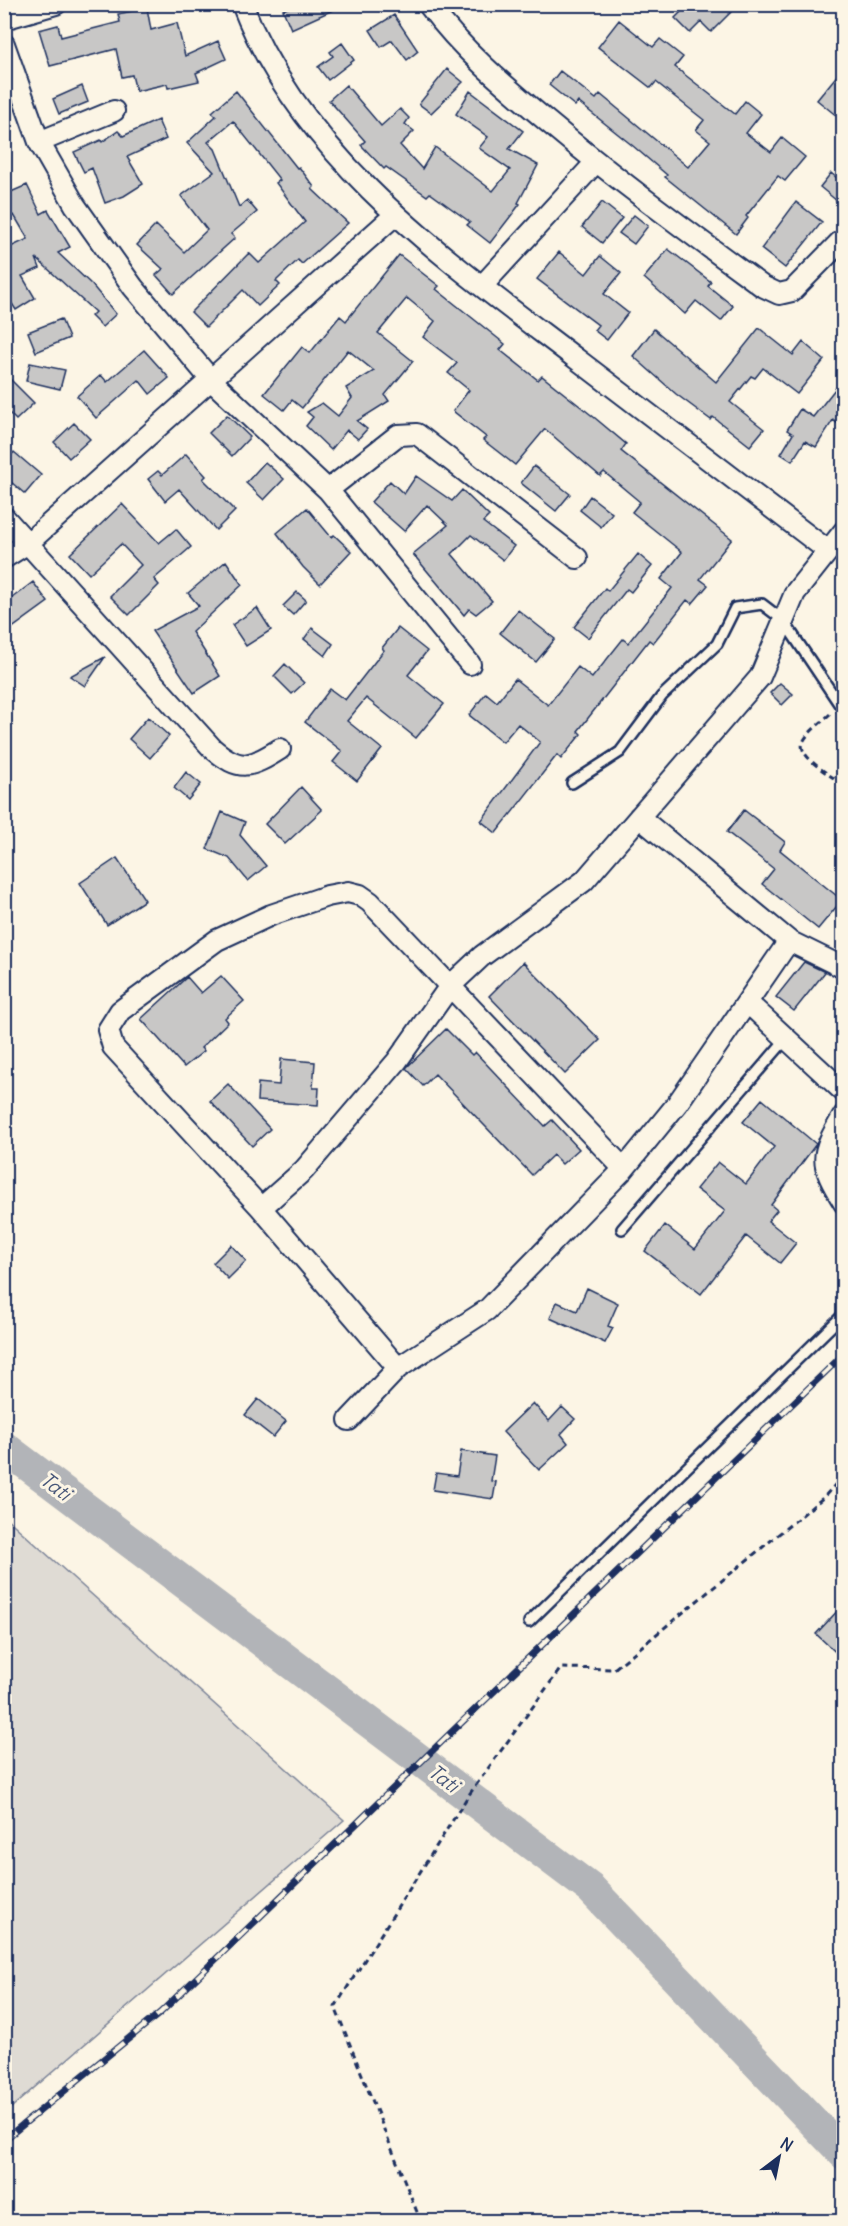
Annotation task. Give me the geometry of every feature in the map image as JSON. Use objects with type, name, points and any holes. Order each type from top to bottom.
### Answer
[{"type":"street","points":[[4,19],[56,4]]},
{"type":"street","points":[[242,4],[283,84],[308,121],[395,215],[482,286],[827,550]]},
{"type":"street","points":[[428,4],[444,26],[493,76],[596,162],[762,286],[779,294],[792,291],[840,242]]},
{"type":"street","points":[[4,44],[39,142],[75,205],[133,287],[212,381],[328,490],[470,664]]},
{"type":"street","points":[[39,142],[114,111]]},
{"type":"street","points":[[482,286],[596,162]]},
{"type":"street","points":[[4,558],[28,543],[212,381],[395,215]]},
{"type":"street","points":[[328,490],[398,435],[417,434],[577,558]]},
{"type":"street","points":[[4,517],[212,748],[229,762],[244,766],[261,762],[280,749]]},
{"type":"street","points":[[261,1208],[312,1161],[397,1061],[450,986],[482,956],[584,881],[760,677],[795,593],[843,531]]},
{"type":"street","points":[[639,817],[789,941],[843,968]]},
{"type":"street","points":[[398,1368],[261,1208],[113,1047],[108,1030],[120,1011],[217,940],[271,915],[327,896],[348,892],[360,895],[370,902],[624,1169]]},
{"type":"street","points":[[350,1420],[398,1368],[487,1310],[624,1169],[677,1104],[789,941]]},
{"type":"street","points":[[748,1002],[843,1092]]},
{"type":"street","points":[[843,1115],[825,1146],[827,1175],[843,1203]]},
{"type":"lane","points":[[572,783],[620,752],[662,696],[717,644],[735,609],[762,604],[783,620],[841,709]]},
{"type":"lane","points":[[622,1229],[786,1039]]},
{"type":"lane","points":[[529,1622],[843,1314]]},
{"type":"path","points":[[841,709],[803,741],[802,748],[806,757],[843,785]]},
{"type":"path","points":[[421,2222],[335,2007],[468,1796],[561,1668],[614,1669],[824,1497],[843,1475]]},
{"type":"shaded area","points":[[5,1517],[344,1820],[5,2113]]},
{"type":"building","points":[[296,4],[346,4],[291,29],[283,10]]},
{"type":"building","points":[[689,4],[739,4],[711,32],[701,22],[690,33],[675,18]]},
{"type":"building","points":[[147,8],[151,30],[177,23],[185,56],[218,41],[226,59],[196,73],[199,81],[168,88],[167,84],[136,91],[132,75],[122,77],[116,49],[50,66],[39,30],[58,25],[61,37],[120,22],[118,14]]},
{"type":"building","points":[[394,15],[418,51],[407,60],[392,40],[381,47],[370,30]]},
{"type":"building","points":[[619,20],[653,47],[660,39],[683,57],[675,67],[735,114],[745,101],[761,114],[746,133],[771,152],[782,138],[805,157],[785,181],[778,176],[746,216],[748,218],[736,234],[578,102],[575,106],[549,85],[560,71],[596,99],[600,94],[688,167],[710,141],[696,130],[704,120],[656,82],[651,88],[598,47]]},
{"type":"building","points":[[342,43],[354,60],[328,80],[318,67],[333,56],[330,52]]},
{"type":"building","points":[[843,68],[843,121],[817,100]]},
{"type":"building","points":[[447,69],[463,82],[431,113],[419,104]]},
{"type":"building","points":[[346,85],[381,126],[400,109],[409,118],[405,124],[414,131],[400,145],[422,169],[435,147],[493,191],[510,170],[479,148],[488,137],[456,114],[470,91],[523,131],[509,149],[538,165],[518,203],[520,204],[490,243],[467,225],[470,222],[430,193],[427,196],[386,167],[384,169],[361,145],[365,141],[329,100]]},
{"type":"building","points":[[82,86],[88,102],[59,114],[53,99]]},
{"type":"building","points":[[236,91],[297,168],[299,167],[314,187],[312,189],[348,223],[302,264],[298,260],[276,281],[280,285],[258,306],[243,290],[206,327],[191,312],[249,253],[259,263],[305,222],[276,183],[280,180],[233,121],[208,142],[215,149],[239,207],[247,200],[257,212],[231,234],[235,238],[173,294],[156,275],[163,269],[137,245],[156,225],[184,252],[207,230],[181,196],[214,172],[187,143],[216,116],[212,112]]},
{"type":"building","points":[[158,120],[166,139],[127,157],[143,184],[124,196],[105,203],[92,168],[84,172],[74,152],[101,140],[102,142],[118,131],[123,136]]},
{"type":"building","points":[[831,173],[843,183],[843,206],[820,187]]},
{"type":"building","points":[[27,185],[41,214],[48,210],[70,247],[58,253],[92,285],[116,314],[102,327],[91,316],[95,312],[36,258],[40,268],[22,276],[35,298],[16,310],[4,291],[4,250],[28,239],[14,215],[10,217],[4,206],[4,195]]},
{"type":"building","points":[[602,202],[622,218],[602,243],[582,227]]},
{"type":"building","points":[[796,202],[822,222],[785,268],[761,249]]},
{"type":"building","points":[[634,215],[648,226],[634,244],[619,233]]},
{"type":"building","points":[[668,249],[711,282],[708,286],[733,306],[721,321],[696,301],[685,314],[644,278]]},
{"type":"building","points":[[559,252],[586,274],[600,256],[621,273],[604,294],[628,313],[607,340],[594,330],[598,325],[537,279]]},
{"type":"building","points":[[399,255],[439,286],[436,289],[505,344],[500,350],[538,380],[542,376],[595,418],[626,444],[621,451],[732,539],[700,579],[708,585],[692,604],[687,600],[653,643],[649,640],[578,731],[581,734],[561,759],[557,755],[496,833],[481,821],[540,742],[518,724],[503,742],[469,715],[486,693],[497,702],[515,679],[548,705],[578,667],[592,678],[623,639],[628,643],[672,588],[661,579],[682,552],[632,512],[640,502],[604,472],[600,476],[545,429],[515,465],[483,440],[486,437],[453,411],[469,390],[448,373],[457,363],[423,337],[435,321],[407,298],[378,333],[413,361],[385,395],[389,401],[357,421],[367,429],[358,439],[347,430],[331,450],[306,426],[313,417],[307,412],[322,403],[338,416],[352,398],[346,388],[374,371],[348,350],[302,408],[292,400],[284,410],[264,394],[302,347],[310,353],[340,316],[346,321]]},
{"type":"building","points":[[61,319],[69,338],[36,352],[28,332]]},
{"type":"building","points":[[759,328],[793,355],[803,342],[824,360],[797,394],[763,368],[755,378],[751,376],[730,402],[764,429],[750,446],[713,417],[711,420],[676,394],[633,356],[654,329],[716,382]]},
{"type":"building","points":[[144,350],[169,378],[150,394],[139,380],[96,418],[77,396],[101,375],[107,382]]},
{"type":"building","points":[[30,363],[65,370],[60,389],[26,381]]},
{"type":"building","points":[[4,373],[34,403],[16,420],[4,408]]},
{"type":"building","points":[[843,379],[843,428],[833,420],[816,447],[805,441],[792,461],[781,454],[793,434],[787,430],[800,409],[813,417]]},
{"type":"building","points":[[227,415],[250,437],[232,456],[209,433]]},
{"type":"building","points":[[74,423],[90,439],[69,458],[54,442]]},
{"type":"building","points":[[14,452],[41,475],[25,494],[4,476],[4,463]]},
{"type":"building","points":[[186,454],[206,476],[203,479],[235,511],[216,530],[179,489],[165,501],[148,479],[158,471],[162,475]]},
{"type":"building","points":[[265,462],[284,479],[264,500],[246,483]]},
{"type":"building","points":[[534,466],[570,494],[556,511],[521,483]]},
{"type":"building","points":[[416,476],[452,501],[462,490],[489,516],[483,522],[514,546],[503,560],[471,535],[452,554],[492,601],[476,614],[469,609],[464,615],[413,554],[448,525],[427,505],[404,531],[371,502],[390,481],[404,494]]},
{"type":"building","points":[[590,496],[612,513],[601,527],[580,510]]},
{"type":"building","points":[[122,504],[159,543],[176,529],[191,547],[154,579],[159,585],[129,615],[110,596],[141,565],[121,544],[89,574],[70,554]]},
{"type":"building","points":[[307,508],[331,537],[334,535],[351,551],[320,584],[303,567],[277,533]]},
{"type":"building","points":[[638,554],[652,566],[631,592],[627,589],[588,638],[574,627],[605,588],[608,591]]},
{"type":"building","points":[[226,561],[242,585],[192,632],[220,676],[194,693],[152,631],[199,606],[188,593]]},
{"type":"building","points":[[33,582],[48,602],[4,634],[4,604]]},
{"type":"building","points":[[297,592],[306,600],[293,615],[283,606]]},
{"type":"building","points":[[257,608],[271,630],[246,646],[232,625]]},
{"type":"building","points":[[518,610],[555,639],[536,662],[500,633]]},
{"type":"building","points":[[312,628],[333,644],[325,656],[304,639]]},
{"type":"building","points":[[398,628],[427,651],[408,675],[444,704],[416,738],[366,698],[347,721],[382,749],[357,781],[333,762],[342,751],[305,722],[330,689],[345,700]]},
{"type":"building","points":[[105,657],[85,686],[70,676]]},
{"type":"building","points":[[285,664],[304,683],[292,694],[274,676]]},
{"type":"building","points":[[780,683],[793,694],[782,705],[770,693]]},
{"type":"building","points":[[148,717],[169,736],[150,758],[129,739]]},
{"type":"building","points":[[186,772],[201,784],[188,800],[174,788]]},
{"type":"building","points":[[301,787],[322,810],[285,844],[265,824]]},
{"type":"building","points":[[744,810],[785,842],[780,850],[842,900],[818,929],[762,884],[774,869],[727,832]]},
{"type":"building","points":[[222,812],[245,822],[240,835],[266,866],[248,881],[229,858],[207,849]]},
{"type":"building","points":[[117,858],[145,900],[107,925],[80,883]]},
{"type":"building","points":[[523,962],[600,1040],[565,1074],[489,996]]},
{"type":"building","points":[[804,962],[825,972],[794,1011],[776,997]]},
{"type":"building","points":[[221,976],[244,1001],[225,1018],[228,1022],[201,1048],[204,1051],[184,1067],[141,1019],[187,977],[201,993]]},
{"type":"building","points":[[446,1029],[472,1055],[475,1052],[545,1126],[552,1120],[579,1149],[562,1164],[553,1155],[532,1175],[435,1074],[423,1086],[406,1068]]},
{"type":"building","points":[[281,1059],[315,1062],[313,1088],[319,1088],[318,1105],[257,1101],[258,1083],[279,1085]]},
{"type":"building","points":[[228,1084],[270,1129],[252,1146],[210,1101]]},
{"type":"building","points":[[762,1099],[816,1144],[771,1205],[777,1210],[768,1221],[796,1243],[780,1263],[746,1236],[701,1294],[645,1251],[665,1225],[695,1249],[725,1211],[696,1189],[718,1162],[746,1184],[774,1147],[743,1122]]},
{"type":"building","points":[[231,1245],[246,1261],[228,1279],[213,1263]]},
{"type":"building","points":[[587,1288],[618,1303],[608,1326],[613,1328],[605,1343],[550,1318],[557,1302],[577,1311]]},
{"type":"building","points":[[258,1399],[286,1421],[273,1437],[245,1415]]},
{"type":"building","points":[[533,1403],[549,1421],[562,1407],[575,1419],[561,1434],[568,1443],[539,1470],[503,1432]]},
{"type":"building","points":[[461,1451],[495,1456],[491,1481],[496,1482],[493,1499],[433,1490],[436,1473],[457,1476]]},
{"type":"building","points":[[843,1605],[843,1659],[816,1634]]},
{"type":"waterway","name":"Tati","points":[[4,1447],[591,1889],[844,2154]]},
{"type":"railway","points":[[4,2140],[160,2013],[844,1354]]}]
